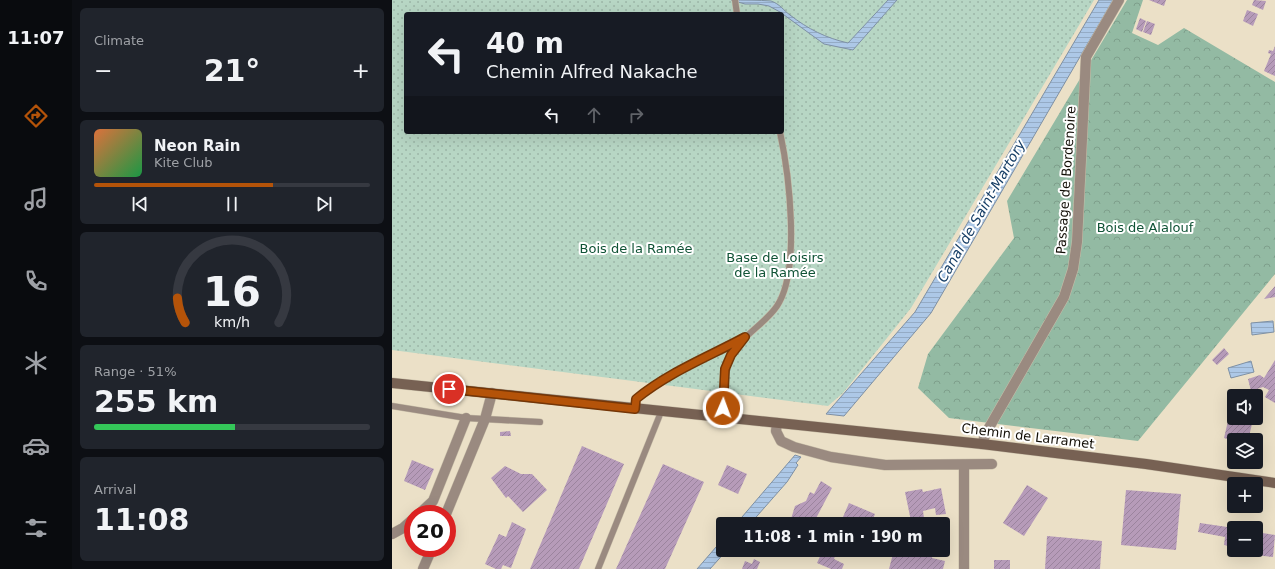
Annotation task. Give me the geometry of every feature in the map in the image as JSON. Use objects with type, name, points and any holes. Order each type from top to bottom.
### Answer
[{"type":"main road","name":"Chemin de Larramet","points":[[392,383],[660,412],[837,428],[982,444],[1131,462],[1275,483]]},
{"type":"street","name":"Passage de Bordenoire","points":[[982,444],[986,433],[1064,297],[1072,269],[1077,242],[1086,57],[1119,0]]},
{"type":"street","points":[[450,505],[485,419],[492,393]]},
{"type":"street","points":[[429,505],[433,501],[466,418]]},
{"type":"street","points":[[776,423],[776,431],[781,441],[812,453],[885,465],[992,464]]},
{"type":"street","points":[[452,453],[469,460]]},
{"type":"street","points":[[964,465],[964,569]]},
{"type":"street","points":[[392,534],[404,527]]},
{"type":"street","points":[[423,569],[428,557]]},
{"type":"lane","points":[[722,418],[725,369],[731,355],[745,337],[776,307],[787,279],[790,254],[790,218],[785,156],[780,134]]},
{"type":"lane","points":[[635,409],[636,399],[651,387],[672,374],[745,337]]},
{"type":"lane","points":[[392,406],[466,418],[540,422]]},
{"type":"lane","points":[[598,569],[660,412]]},
{"type":"green space","name":"Base de Loisirs de la Ramée","points":[[392,0],[1094,0],[911,308],[843,393],[828,406],[392,350]]},
{"type":"green space","name":"Bois de Alalouf","points":[[1127,0],[1143,0],[1132,33],[1158,45],[1184,28],[1275,82],[1275,274],[1138,441],[949,418],[918,388],[928,354],[1014,238],[1007,201]]},
{"type":"water","points":[[731,0],[771,1],[810,29],[825,36],[848,43],[888,0],[897,0],[853,50],[824,44],[784,15],[784,12],[780,12],[769,6],[745,4]]},
{"type":"water","name":"Canal de Saint-Martory","points":[[1099,0],[1113,0],[931,313],[844,416],[826,414],[915,312]]},
{"type":"water","points":[[1273,321],[1274,332],[1252,335],[1251,323]]},
{"type":"water","points":[[1251,361],[1254,372],[1231,378],[1228,368]]},
{"type":"water","points":[[795,455],[801,457],[796,463],[798,465],[787,482],[756,517],[742,517]]},
{"type":"water","points":[[716,547],[716,557],[721,557],[710,569],[697,569]]},
{"type":"building","points":[[1149,0],[1166,0],[1164,6]]},
{"type":"building","points":[[1254,0],[1266,1],[1263,10],[1252,5]]},
{"type":"building","points":[[1247,10],[1258,14],[1253,26],[1243,21]]},
{"type":"building","points":[[1140,18],[1146,21],[1142,32],[1136,29]]},
{"type":"building","points":[[1147,21],[1155,24],[1151,35],[1143,32]]},
{"type":"building","points":[[1275,46],[1275,76],[1264,71],[1271,54],[1268,53],[1269,50],[1273,51]]},
{"type":"building","points":[[1275,286],[1275,297],[1264,299]]},
{"type":"building","points":[[1224,348],[1229,354],[1217,365],[1212,360]]},
{"type":"building","points":[[1275,360],[1275,403],[1265,397],[1269,390],[1263,387],[1250,389],[1248,379],[1260,375],[1264,378]]},
{"type":"building","points":[[1227,425],[1252,425],[1250,433],[1227,433],[1227,439],[1224,438]]},
{"type":"building","points":[[510,431],[511,436],[500,436],[500,432]]},
{"type":"building","points":[[582,446],[624,464],[579,569],[530,569]]},
{"type":"building","points":[[412,460],[434,469],[425,490],[404,481]]},
{"type":"building","points":[[663,464],[704,482],[665,569],[616,569]]},
{"type":"building","points":[[727,465],[747,474],[738,494],[718,485]]},
{"type":"building","points":[[505,466],[521,474],[532,474],[547,490],[523,512],[508,496],[506,498],[491,478]]},
{"type":"building","points":[[821,481],[832,488],[817,517],[792,517],[795,506],[806,501],[810,492],[814,494]]},
{"type":"building","points":[[1027,485],[1048,498],[1024,536],[1003,523]]},
{"type":"building","points":[[941,488],[946,514],[936,515],[935,508],[923,511],[924,517],[910,517],[905,492],[922,489],[923,492]]},
{"type":"building","points":[[1126,490],[1181,494],[1176,550],[1121,545]]},
{"type":"building","points":[[849,503],[875,514],[874,517],[843,517]]},
{"type":"building","points":[[512,522],[526,529],[511,568],[503,565],[501,569],[496,569],[485,564],[499,534],[506,537]]},
{"type":"building","points":[[1200,523],[1227,527],[1227,546],[1224,545],[1225,537],[1198,532]]},
{"type":"building","points":[[1263,533],[1275,535],[1273,557],[1263,556]]},
{"type":"building","points":[[1047,536],[1102,541],[1100,569],[1045,569]]},
{"type":"building","points":[[820,557],[835,557],[834,559],[844,564],[842,569],[831,569],[817,563]]},
{"type":"building","points":[[892,557],[932,557],[945,561],[943,569],[889,569]]},
{"type":"building","points":[[754,559],[760,562],[757,569],[742,569],[745,561],[752,564]]},
{"type":"building","points":[[994,560],[1010,560],[1010,569],[994,569]]},
{"type":"route","points":[[449,389],[635,409],[636,399],[651,387],[672,374],[745,337],[731,355],[725,369],[723,381],[723,408]]},
{"type":"park label","name":"Bois de la Ramée","points":[[636,248]]}]
